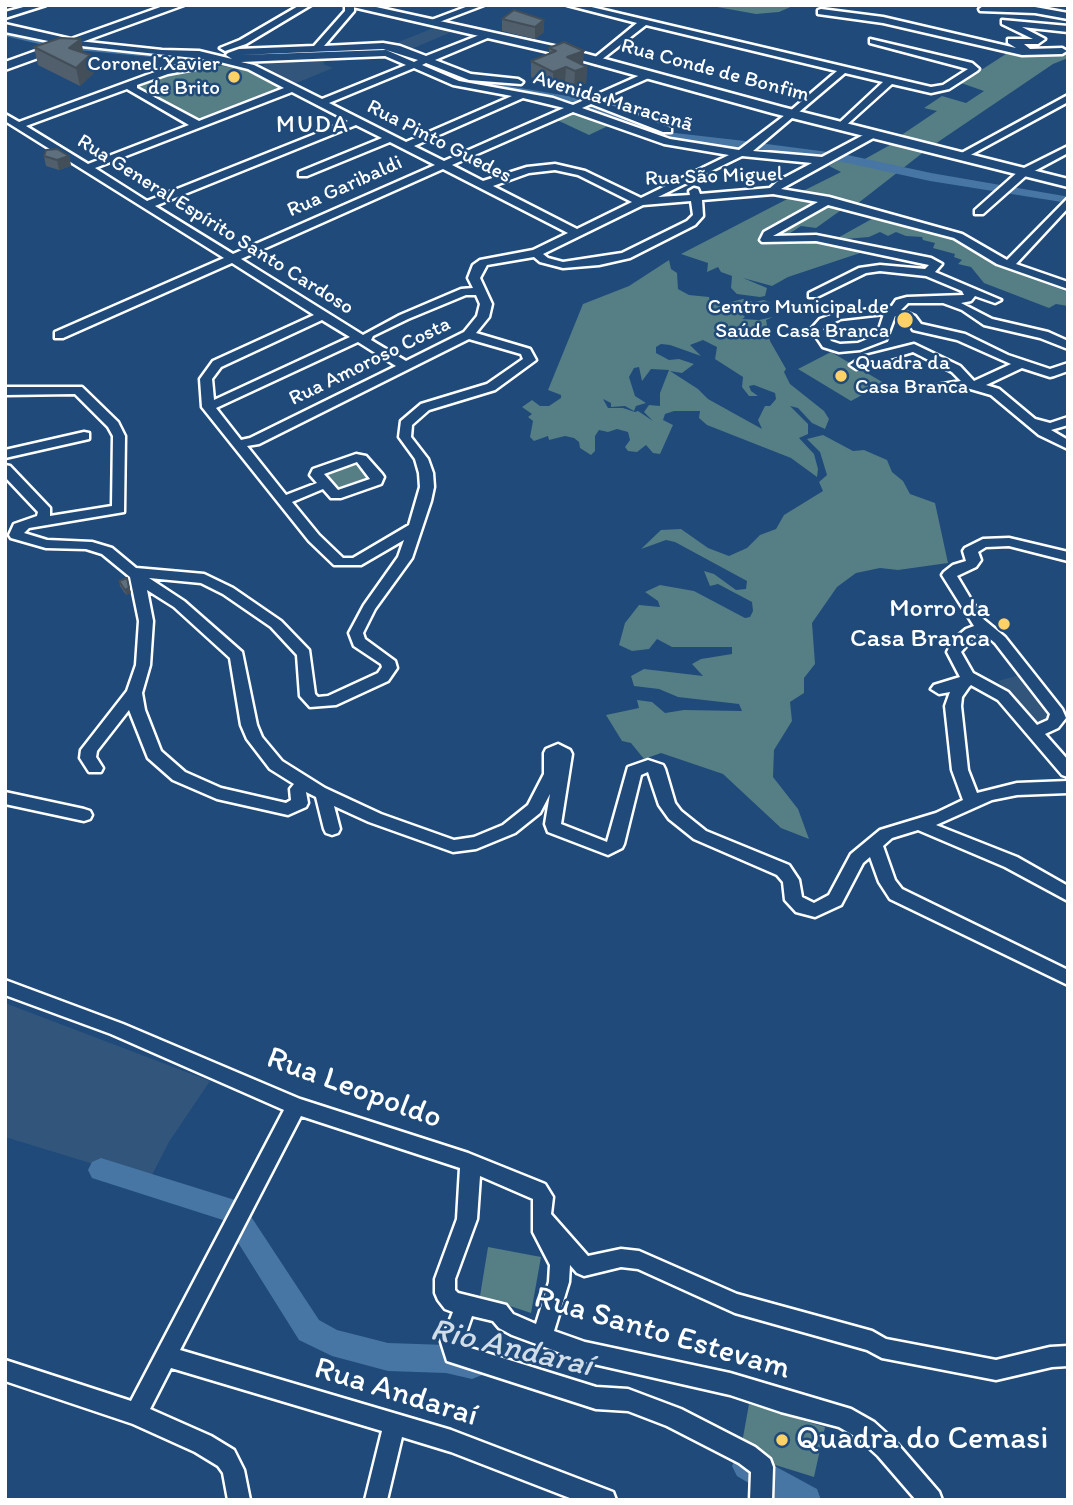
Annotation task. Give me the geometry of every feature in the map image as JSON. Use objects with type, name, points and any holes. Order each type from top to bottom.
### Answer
[{"type":"main road","points":[[5,66],[178,5]]},
{"type":"main road","name":"Rua Conde de Bonfim","points":[[349,5],[596,61],[1068,183]]},
{"type":"main road","points":[[5,28],[72,42]]},
{"type":"main road","points":[[5,35],[57,48]]},
{"type":"street","points":[[5,15],[42,5]]},
{"type":"street","points":[[19,124],[132,85],[165,66],[242,47],[307,5]]},
{"type":"street","points":[[317,48],[350,11],[349,5]]},
{"type":"street","points":[[431,22],[480,5]]},
{"type":"street","points":[[571,5],[931,90],[943,89],[974,69],[873,41]]},
{"type":"street","points":[[983,9],[1035,10],[1068,16]]},
{"type":"street","points":[[821,12],[874,18],[1022,52],[1065,52]]},
{"type":"street","points":[[596,61],[644,22]]},
{"type":"street","points":[[1065,52],[1028,50],[1014,45],[1012,40],[1031,42],[1040,39],[1005,23],[1068,29]]},
{"type":"street","points":[[321,103],[487,35]]},
{"type":"street","points":[[72,42],[207,55]]},
{"type":"street","name":"Avenida Maracanã","points":[[518,82],[469,77],[420,63],[379,52],[231,57],[242,47],[390,47],[420,63],[456,83],[582,104],[667,130]]},
{"type":"street","points":[[57,48],[165,66],[212,63],[252,68],[257,60],[270,57]]},
{"type":"street","name":"Rua Pinto Guedes","points":[[207,55],[252,68],[576,233]]},
{"type":"street","points":[[689,179],[697,199],[698,216],[691,223],[626,256],[599,262],[563,265],[544,260],[536,253],[749,148],[844,69]]},
{"type":"street","name":"Rua Garibaldi","points":[[59,335],[648,75]]},
{"type":"street","points":[[842,126],[890,80]]},
{"type":"street","points":[[132,85],[132,89],[190,122],[200,124]]},
{"type":"street","points":[[89,167],[292,88]]},
{"type":"street","points":[[406,146],[523,95]]},
{"type":"street","points":[[961,156],[1068,98]]},
{"type":"street","name":"Avenida Maracanã","points":[[582,104],[668,142],[730,152],[749,148],[831,158]]},
{"type":"street","name":"Rua General Espírito Santo Cardoso","points":[[5,117],[149,204],[321,317],[405,366]]},
{"type":"street","points":[[149,204],[355,121]]},
{"type":"street","points":[[773,191],[782,183],[873,134]]},
{"type":"street","points":[[303,174],[390,138]]},
{"type":"street","points":[[979,212],[1025,172],[1068,149]]},
{"type":"street","name":"Rua São Miguel","points":[[480,185],[495,183],[527,170],[565,168],[641,202],[773,191],[829,200],[958,236],[1009,265],[1068,286]]},
{"type":"street","points":[[829,200],[768,234],[766,240],[816,238],[927,260],[936,264],[928,273]]},
{"type":"street","points":[[1009,265],[1067,203]]},
{"type":"street","name":"Rua Amoroso Costa","points":[[239,444],[254,441],[468,335],[483,317],[486,304],[474,278],[475,271],[484,262],[536,253]]},
{"type":"street","points":[[813,295],[863,270],[880,268],[928,273],[995,300]]},
{"type":"street","points":[[967,290],[970,295],[967,299],[900,302],[894,310],[890,315],[882,337],[860,346],[833,346],[822,341],[817,329],[824,322],[838,316],[894,310],[911,318],[917,327],[961,337],[991,353],[1050,373],[1068,366]]},
{"type":"street","points":[[208,407],[465,291],[481,292]]},
{"type":"street","points":[[928,299],[958,304],[988,322],[1044,335],[1068,345]]},
{"type":"street","points":[[321,317],[216,364],[206,379],[208,407],[333,558],[344,563],[356,562],[414,528]]},
{"type":"street","points":[[135,575],[204,579],[276,624],[304,654],[308,696],[315,703],[323,703],[383,677],[388,672],[388,661],[359,642],[356,633],[369,607],[405,558],[427,487],[421,459],[405,438],[406,424],[425,407],[491,387],[530,360],[527,352],[468,335]]},
{"type":"street","points":[[856,365],[914,348],[956,369],[969,385]]},
{"type":"street","points":[[941,388],[988,381],[1022,363]]},
{"type":"street","points":[[969,385],[995,392],[1044,427],[1067,421]]},
{"type":"street","points":[[5,391],[78,390],[113,425],[119,436],[119,509],[22,526]]},
{"type":"street","points":[[1026,415],[1044,432],[1068,445]]},
{"type":"street","points":[[5,454],[84,436]]},
{"type":"street","points":[[5,469],[45,511],[43,518],[22,526],[16,535],[27,540],[57,545],[86,545],[107,551],[135,575],[179,604],[237,656],[245,713],[255,739],[276,765],[323,794],[375,818],[453,846],[470,845],[509,829],[534,810],[552,774],[552,753],[560,750],[564,754],[554,828],[608,849],[616,844],[634,771],[648,766],[657,769],[667,804],[675,816],[700,835],[787,872],[794,900],[807,909],[821,908],[835,900],[857,859],[886,834],[942,817],[972,800],[1017,789],[1068,787]]},
{"type":"street","points":[[286,500],[325,484]]},
{"type":"street","points":[[1034,733],[1053,724],[1058,718],[1057,713],[1000,640],[983,628],[952,580],[950,572],[971,564],[974,560],[970,551],[983,543],[1009,542],[1068,556]]},
{"type":"street","points":[[95,768],[88,758],[89,750],[134,693],[143,665],[146,621],[135,575]]},
{"type":"street","points":[[983,628],[964,636],[954,652],[967,680],[1003,696],[1068,771]]},
{"type":"street","points":[[939,689],[967,680]]},
{"type":"street","points":[[967,680],[955,696],[953,706],[960,769],[972,800]]},
{"type":"street","points":[[134,693],[137,709],[154,754],[179,776],[217,793],[288,809],[300,803],[298,789],[307,783]]},
{"type":"street","points":[[323,794],[332,829]]},
{"type":"street","points":[[5,798],[84,815]]},
{"type":"street","points":[[919,824],[1012,862],[1068,894]]},
{"type":"street","points":[[873,844],[887,882],[896,894],[1068,978]]},
{"type":"street","name":"Rua Leopoldo","points":[[5,987],[117,1029],[296,1106],[468,1162],[538,1190],[543,1197],[543,1232],[560,1265],[558,1282],[542,1337]]},
{"type":"street","points":[[136,1414],[296,1106]]},
{"type":"street","points":[[468,1162],[470,1171],[467,1219],[445,1279],[444,1293],[452,1302],[466,1305],[452,1342],[452,1350],[460,1356],[596,1398],[628,1400],[651,1408],[747,1455],[762,1486]]},
{"type":"street","points":[[541,1216],[584,1266],[621,1258],[639,1260],[735,1303],[862,1338],[882,1348],[996,1370],[1050,1357],[1068,1356]]},
{"type":"street","name":"Rua Santo Estevam","points":[[466,1305],[499,1312],[506,1321],[585,1352],[730,1384],[843,1417],[866,1430],[886,1448],[931,1500]]},
{"type":"street","name":"Rua Andaraí","points":[[165,1356],[451,1441],[605,1500]]},
{"type":"street","points":[[5,1370],[136,1414],[203,1444],[226,1458],[233,1470],[239,1500]]},
{"type":"street","points":[[376,1500],[394,1425]]},
{"type":"shaded area","points":[[436,27],[454,31],[409,50],[391,45]]},
{"type":"shaded area","points":[[330,57],[323,64],[333,68],[294,84],[263,66],[278,60]]},
{"type":"shaded area","points":[[1019,675],[1053,716],[1052,721],[1039,725],[1032,721],[998,681]]},
{"type":"shaded area","points":[[5,1003],[210,1081],[169,1142],[149,1181],[5,1137]]},
{"type":"green space","points":[[706,5],[795,5],[779,12],[756,14]]},
{"type":"green space","points":[[1009,52],[1028,55],[1056,52],[1068,54],[1068,58],[1053,64],[935,144],[900,136],[937,111],[924,108],[942,96],[966,103],[984,91],[961,83]]},
{"type":"green space","points":[[213,64],[253,72],[283,89],[209,118],[197,120],[147,92],[137,90],[136,84],[173,70]]},
{"type":"green space","points":[[570,113],[578,113],[610,125],[589,135],[557,120]]},
{"type":"green space","points":[[890,145],[925,151],[857,204],[803,191],[841,172],[829,166],[844,157],[863,160]]},
{"type":"green space","points":[[793,196],[819,202],[761,240],[772,244],[809,239],[866,251],[788,277],[772,286],[743,278],[767,288],[765,296],[760,297],[737,294],[731,288],[732,276],[721,272],[718,267],[707,272],[708,263],[681,254]]},
{"type":"green space","points":[[828,204],[844,208],[816,228],[801,226],[784,237],[772,236]]},
{"type":"green space","points":[[877,216],[953,237],[1006,269],[1068,292],[1068,306],[1056,304],[1049,308],[984,283],[971,267],[958,264],[962,260],[954,257],[955,254],[933,248],[935,243],[923,240],[922,237],[896,232],[888,236],[880,232],[869,237],[834,240]]},
{"type":"green space","points":[[669,260],[671,269],[677,273],[678,289],[689,295],[709,297],[710,302],[719,305],[743,299],[770,303],[763,307],[749,305],[750,312],[741,313],[745,317],[742,319],[773,317],[766,320],[770,341],[786,369],[784,372],[790,384],[824,411],[829,419],[825,429],[812,423],[798,408],[790,406],[808,424],[808,434],[799,438],[814,454],[817,477],[791,458],[707,425],[699,418],[700,411],[674,411],[665,414],[663,420],[673,425],[660,454],[653,453],[646,445],[637,452],[628,451],[625,447],[630,440],[628,432],[617,429],[608,432],[599,430],[595,436],[595,451],[591,455],[580,448],[579,442],[574,438],[565,436],[549,440],[548,436],[534,441],[530,437],[533,421],[528,417],[532,414],[522,407],[532,400],[540,406],[549,406],[561,398],[561,395],[548,390],[583,304],[629,286]],"holes":[[[703,340],[717,347],[715,359],[743,377],[742,387],[749,396],[758,396],[749,386],[754,385],[775,393],[776,399],[770,406],[765,406],[758,420],[762,429],[708,399],[698,389],[670,371],[682,373],[694,364],[679,359],[669,360],[656,353],[656,347],[661,344],[701,356],[690,345]],[[639,367],[642,381],[651,369],[669,370],[660,393],[660,406],[649,405],[644,412],[653,421],[638,411],[635,412],[623,408],[608,408],[603,399],[611,403],[611,407],[625,406],[634,411],[636,406],[646,403],[635,396],[629,377],[634,368]]]},
{"type":"green space","name":"Quadra da Casa Branca","points":[[831,352],[884,383],[851,401],[798,369]]},
{"type":"green space","points":[[823,435],[853,451],[864,450],[887,460],[892,472],[903,481],[910,494],[935,503],[948,563],[898,570],[880,568],[856,573],[837,587],[812,623],[815,664],[804,678],[804,693],[790,702],[792,721],[774,750],[773,777],[798,809],[809,839],[781,828],[723,774],[661,753],[644,759],[631,743],[622,741],[606,715],[639,708],[637,700],[652,702],[665,713],[684,710],[742,711],[739,704],[678,697],[659,689],[634,686],[631,676],[644,669],[703,676],[692,664],[701,659],[732,654],[732,647],[672,647],[657,639],[649,649],[632,651],[619,645],[625,623],[639,605],[660,607],[658,601],[645,592],[660,585],[694,591],[745,618],[750,617],[753,611],[752,602],[718,584],[710,586],[704,571],[714,574],[736,590],[746,589],[747,581],[675,542],[666,540],[641,549],[661,530],[681,529],[708,548],[729,556],[747,548],[760,535],[776,529],[784,515],[823,491],[819,482],[827,475],[820,452],[807,439]]},
{"type":"green space","points":[[357,459],[376,478],[336,494],[317,474]]},
{"type":"green space","points":[[488,1247],[541,1257],[531,1313],[480,1296]]},
{"type":"green space","name":"Quadra do Cemasi","points":[[749,1404],[825,1427],[814,1477],[740,1454]]},
{"type":"building","points":[[514,10],[544,20],[535,27],[502,19]]},
{"type":"building","points":[[60,38],[81,39],[69,48],[90,55],[76,68],[34,47]]},
{"type":"building","points":[[564,42],[584,51],[567,57],[587,67],[575,71],[566,67],[553,72],[531,61],[556,51],[549,48]]},
{"type":"building","points":[[57,149],[69,156],[57,160],[44,156],[46,150]]},
{"type":"building","points":[[127,578],[129,588],[125,590],[119,581]]},
{"type":"waterway","points":[[5,32],[52,43]]},
{"type":"waterway","points":[[81,47],[194,57]]},
{"type":"waterway","points":[[255,55],[378,49],[392,51],[415,61]]},
{"type":"waterway","points":[[424,65],[465,82],[573,101]]},
{"type":"waterway","points":[[588,106],[663,136],[745,145]]},
{"type":"waterway","points":[[759,147],[828,156]]},
{"type":"waterway","points":[[843,158],[930,177]]},
{"type":"waterway","points":[[933,177],[1002,190]]},
{"type":"waterway","points":[[1006,190],[1064,200]]},
{"type":"waterway","name":"Rio Andaraí","points":[[101,1170],[226,1209]]},
{"type":"waterway","name":"Rio Andaraí","points":[[241,1224],[309,1330],[332,1342],[388,1357],[446,1359],[472,1365]]},
{"type":"waterway","name":"Rio Andaraí","points":[[747,1466],[806,1500]]},
{"type":"place","name":"Coronel Xavier de Brito","points":[[234,77]]},
{"type":"place","name":"Centro Municipal de Saúde Casa Branca","points":[[905,320]]},
{"type":"place","name":"Quadra da Casa Branca","points":[[841,376]]},
{"type":"place","name":"Morro da Casa Branca","points":[[1004,624]]},
{"type":"place","name":"Quadra do Cemasi","points":[[782,1440]]},
{"type":"district","name":"MUDA","points":[[313,126]]}]
